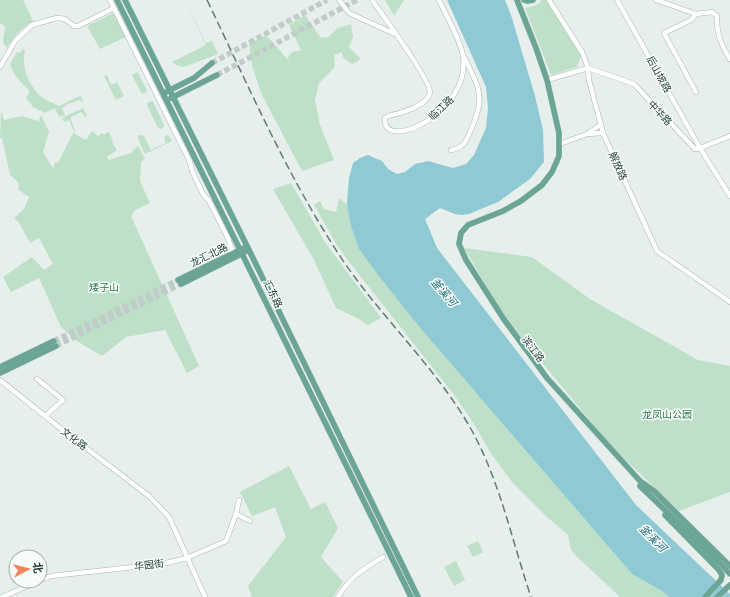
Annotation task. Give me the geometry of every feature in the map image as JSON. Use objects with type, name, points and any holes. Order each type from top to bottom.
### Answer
[{"type":"main road","name":"汇东路","points":[[117,0],[242,251],[411,597]]},
{"type":"main road","name":"汇东路","points":[[125,0],[174,97],[418,597]]},
{"type":"main road","name":"滨江路","points":[[517,0],[547,80],[559,133],[559,156],[552,172],[542,185],[521,201],[503,211],[468,226],[461,233],[459,244],[466,260],[503,318],[547,378],[640,482],[654,491],[720,560]]},
{"type":"main road","points":[[524,0],[533,0]]},
{"type":"main road","points":[[163,93],[194,78],[210,64],[209,73],[216,76],[167,100]]},
{"type":"main road","name":"滨江路","points":[[560,144],[550,170],[538,183],[518,199],[501,209],[466,223],[458,232],[456,245],[463,261],[501,320],[546,380],[638,484],[720,560]]},
{"type":"main road","name":"龙汇北路","points":[[242,251],[229,255],[179,282],[242,251],[248,248]]},
{"type":"main road","points":[[0,367],[55,344],[0,373]]},
{"type":"main road","points":[[638,484],[644,493],[719,570],[722,575],[722,579]]},
{"type":"main road","points":[[720,560],[730,566]]},
{"type":"main road","points":[[705,597],[722,579],[730,574],[720,560]]},
{"type":"main road","points":[[717,597],[729,585]]},
{"type":"street","points":[[110,0],[190,162],[192,171],[203,194],[209,201],[228,238],[232,250],[229,255]]},
{"type":"street","points":[[338,0],[349,13],[395,34]]},
{"type":"street","points":[[372,0],[395,34]]},
{"type":"street","name":"临江路","points":[[395,34],[417,64],[429,86],[430,93],[426,100],[415,107],[385,118],[385,123],[388,128],[393,132],[399,132],[425,123],[437,115],[450,102],[460,85],[464,66],[463,55],[439,0]]},
{"type":"street","name":"解放路","points":[[549,0],[582,52],[588,68],[589,80],[603,133],[657,251],[730,302]]},
{"type":"street","name":"后山坡路","points":[[617,0],[700,148],[730,196]]},
{"type":"street","points":[[656,0],[696,14],[712,12],[716,16],[716,28],[722,48],[730,59]]},
{"type":"street","points":[[0,67],[15,40],[32,25],[57,18],[65,19],[74,26],[78,26],[114,8]]},
{"type":"street","points":[[696,14],[691,20],[664,33],[696,92]]},
{"type":"street","points":[[451,150],[458,149],[465,143],[476,120],[480,103],[477,85],[463,55]]},
{"type":"street","points":[[547,80],[588,68]]},
{"type":"street","name":"中华路","points":[[588,68],[634,84],[695,149],[700,148]]},
{"type":"street","points":[[560,144],[587,134],[600,125]]},
{"type":"street","points":[[587,134],[603,133]]},
{"type":"street","points":[[700,148],[730,136]]},
{"type":"street","points":[[37,379],[63,400],[45,416]]},
{"type":"street","name":"文化路","points":[[0,380],[149,496],[169,517],[187,558]]},
{"type":"street","name":"华园街","points":[[48,577],[162,564],[187,558],[226,541],[236,514],[239,500]]},
{"type":"street","points":[[236,514],[250,521]]},
{"type":"street","points":[[338,597],[352,578],[383,557]]},
{"type":"street","points":[[187,558],[205,597]]},
{"type":"street","name":"华园街","points":[[2,597],[20,589]]},
{"type":"green space","points":[[0,0],[23,0],[33,21],[18,33],[7,48],[3,42],[5,27],[0,23]]},
{"type":"green space","points":[[185,0],[206,43],[212,41],[218,54],[184,67],[176,65],[172,62],[206,45]]},
{"type":"green space","points":[[385,0],[404,0],[394,16]]},
{"type":"green space","points":[[541,0],[546,0],[581,56],[577,67],[551,75],[525,8],[540,3]]},
{"type":"green space","points":[[114,13],[126,37],[100,49],[87,26]]},
{"type":"green space","points":[[305,15],[321,38],[328,37],[338,28],[351,24],[353,37],[349,47],[361,59],[352,64],[343,57],[342,52],[334,55],[335,67],[319,83],[315,100],[320,125],[334,160],[302,171],[262,95],[252,66],[249,44],[266,35],[289,61],[288,57],[292,52],[301,50],[289,25]]},
{"type":"green space","points":[[23,49],[25,51],[25,70],[33,88],[37,93],[46,100],[59,106],[81,96],[83,101],[81,102],[80,100],[65,105],[66,106],[62,108],[65,115],[59,117],[55,108],[45,113],[33,107],[26,98],[30,91],[18,79],[10,64],[17,52],[20,53]]},
{"type":"green space","points":[[138,72],[147,91],[143,94],[132,75]]},
{"type":"green space","points":[[107,75],[111,85],[117,82],[124,96],[116,100],[104,76]]},
{"type":"green space","points":[[151,101],[153,102],[164,125],[164,127],[160,129],[158,128],[147,105],[147,103]]},
{"type":"green space","points":[[83,108],[87,116],[85,117],[82,112],[71,117],[76,133],[74,132],[69,120],[64,122],[62,118]]},
{"type":"green space","name":"矮子山","points":[[1,111],[4,120],[22,116],[39,121],[41,115],[49,132],[43,152],[53,168],[55,162],[58,163],[73,133],[86,140],[92,131],[98,136],[102,133],[104,134],[109,132],[113,141],[112,142],[117,150],[107,157],[109,160],[131,153],[138,146],[145,159],[141,162],[140,181],[150,203],[135,210],[131,216],[199,366],[187,373],[165,330],[126,337],[102,356],[75,340],[61,327],[39,278],[11,292],[3,277],[32,257],[44,270],[53,264],[39,238],[30,243],[18,221],[14,218],[24,209],[29,197],[19,190],[18,182],[10,175],[2,138],[0,138]]},
{"type":"green space","points":[[168,135],[172,141],[145,154],[138,139],[138,136],[144,136],[151,150],[166,143],[164,137]]},
{"type":"green space","points":[[291,183],[325,242],[381,318],[368,325],[336,308],[314,260],[273,189]]},
{"type":"green space","points":[[339,198],[347,204],[350,223],[382,280],[416,323],[632,574],[662,591],[669,597],[620,597],[574,554],[571,549],[568,535],[547,517],[512,482],[492,455],[474,424],[455,396],[335,242],[314,205],[320,201],[324,209],[336,212]]},
{"type":"green space","name":"龙凤山公园","points":[[464,248],[532,257],[590,299],[698,360],[730,366],[730,492],[679,511],[611,446],[505,318]]},
{"type":"green space","points":[[289,466],[311,509],[325,502],[338,528],[321,557],[343,582],[333,597],[252,597],[248,586],[286,537],[275,507],[252,516],[240,492]]},
{"type":"green space","points":[[478,541],[483,552],[473,557],[467,546]]},
{"type":"green space","points":[[456,561],[465,580],[454,586],[444,567]]},
{"type":"water","name":"釜溪河","points":[[447,0],[505,0],[511,15],[535,96],[543,130],[544,162],[530,179],[498,202],[469,214],[462,215],[440,208],[425,219],[437,248],[636,505],[730,594],[730,597],[669,597],[662,591],[632,574],[416,323],[359,249],[350,223],[347,204],[349,178],[353,163],[368,155],[382,161],[388,169],[397,174],[405,172],[415,164],[428,161],[453,168],[466,164],[474,155],[486,128],[488,108],[486,87]]},
{"type":"tunnel","points":[[212,63],[327,0]]},
{"type":"tunnel","points":[[217,75],[357,0]]},
{"type":"tunnel","points":[[54,341],[178,280]]},
{"type":"tunnel","points":[[56,346],[181,284]]},
{"type":"railway","points":[[207,0],[268,127],[317,220],[352,273],[440,382],[471,429],[498,490],[531,597]]}]
